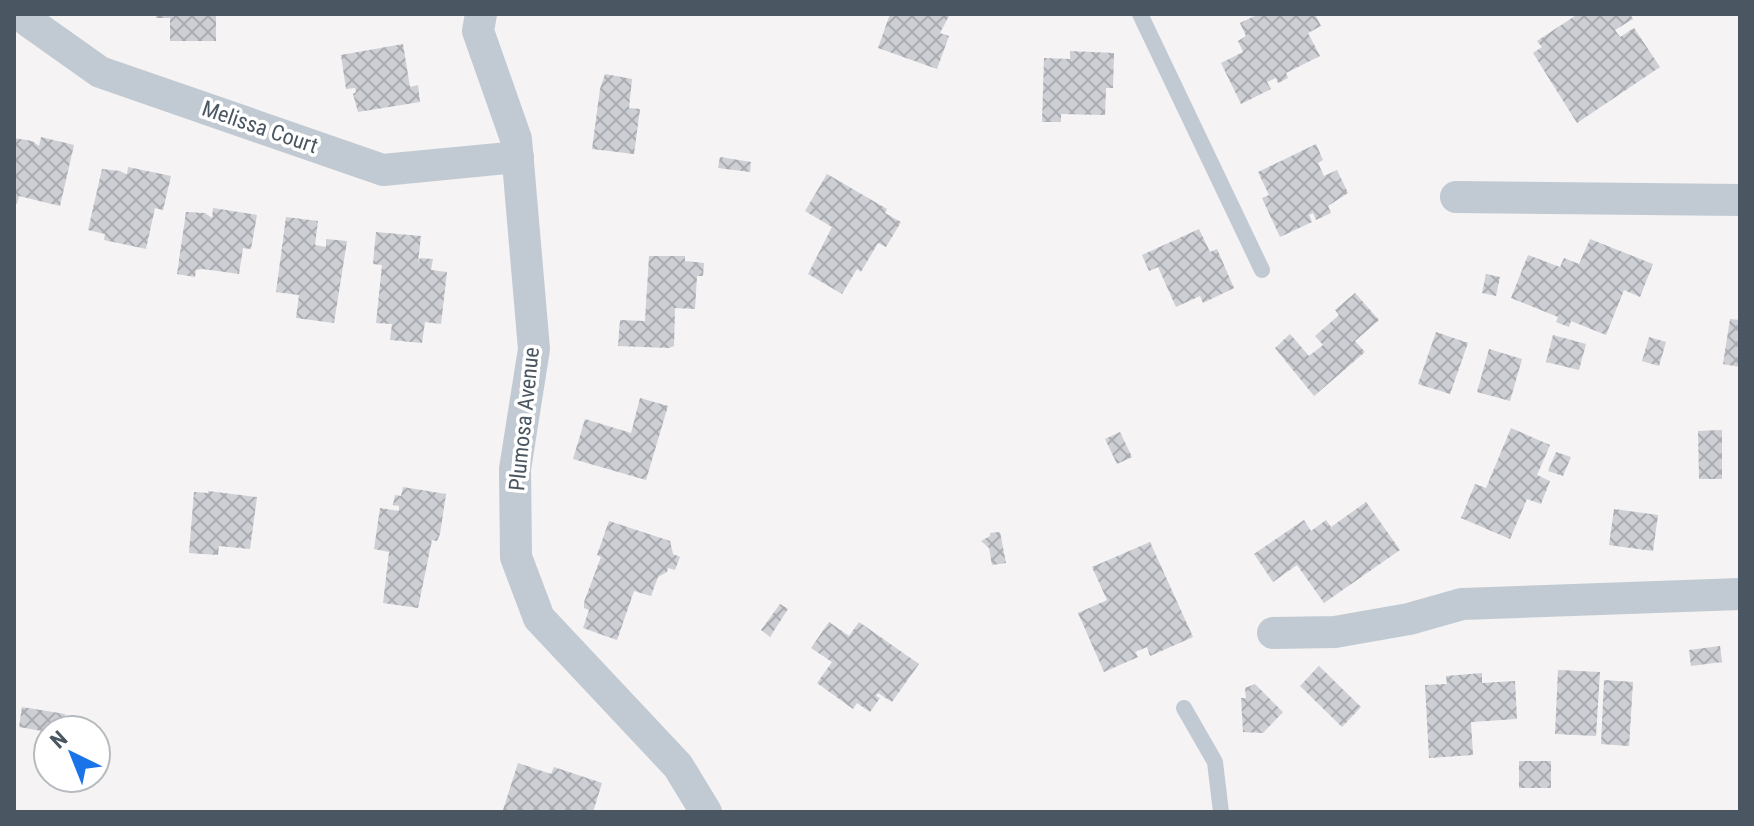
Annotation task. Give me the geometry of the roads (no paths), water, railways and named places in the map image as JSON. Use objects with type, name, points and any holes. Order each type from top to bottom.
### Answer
[{"type":"street","name":"Melissa Court","points":[[23,14],[28,21],[100,72],[383,170],[518,157]]},
{"type":"street","name":"Plumosa Avenue","points":[[481,14],[478,31],[516,139],[534,349],[515,469],[516,557],[539,618],[678,766],[706,812]]},
{"type":"street","points":[[1456,197],[1740,200]]},
{"type":"street","points":[[1273,633],[1335,632],[1409,619],[1462,604],[1740,594]]},
{"type":"lane","points":[[1140,14],[1262,270]]},
{"type":"lane","points":[[1184,708],[1215,762],[1221,812]]}]
